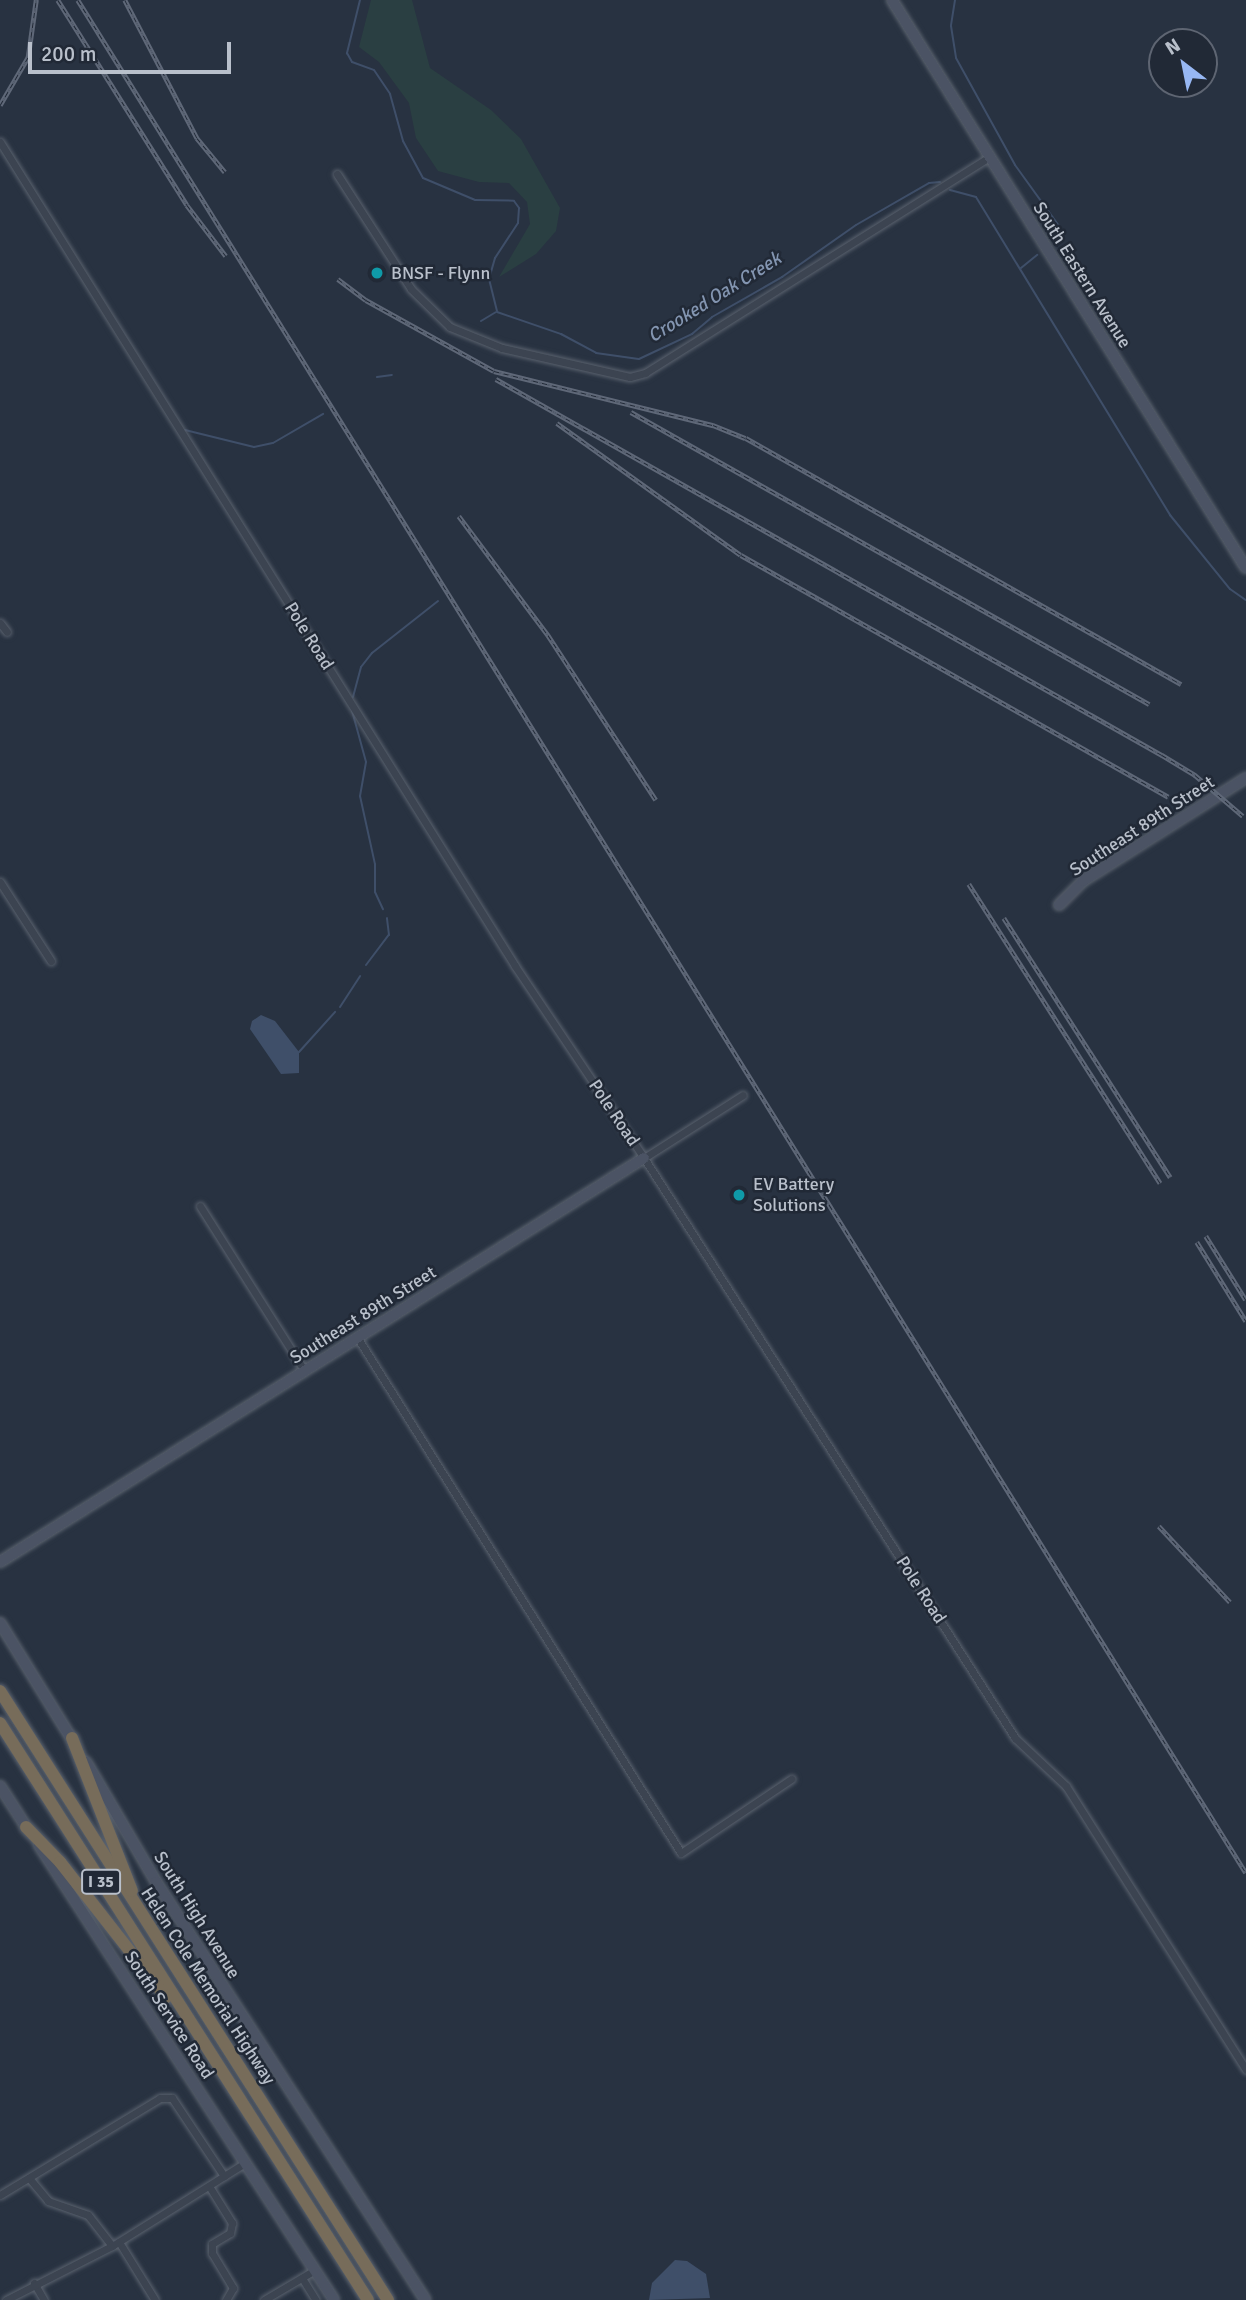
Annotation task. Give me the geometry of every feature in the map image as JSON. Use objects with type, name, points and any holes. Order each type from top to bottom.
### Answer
[{"type":"highway","name":"Helen Cole Memorial Highway","points":[[0,1691],[388,2300]]},
{"type":"highway","name":"Helen Cole Memorial Highway","points":[[0,1723],[368,2300]]},
{"type":"highway","points":[[72,1738],[122,1856],[137,1908]]},
{"type":"highway","points":[[26,1827],[60,1862],[202,2042]]},
{"type":"main road","name":"South Eastern Avenue","points":[[892,0],[1246,568]]},
{"type":"main road","name":"Southeast 89th Street","points":[[1059,905],[1083,881],[1246,778]]},
{"type":"main road","name":"Southeast 89th Street","points":[[0,1562],[644,1158]]},
{"type":"main road","name":"South High Avenue","points":[[0,1623],[72,1738],[156,1882],[425,2300]]},
{"type":"main road","name":"South Service Road","points":[[0,1786],[334,2300]]},
{"type":"street","name":"Pole Road","points":[[0,142],[490,927],[644,1158],[1015,1738],[1066,1786],[1246,2070]]},
{"type":"street","points":[[337,174],[411,289],[450,327],[502,348],[630,377],[645,373],[990,157]]},
{"type":"street","points":[[0,623],[7,632]]},
{"type":"street","points":[[0,882],[51,961]]},
{"type":"street","name":"Southeast 89th Street","points":[[644,1158],[743,1095]]},
{"type":"street","points":[[200,1206],[304,1370]]},
{"type":"street","points":[[357,1337],[681,1853],[791,1779]]},
{"type":"street","points":[[0,2196],[152,2101],[167,2097],[224,2176]]},
{"type":"street","points":[[6,2300],[34,2283],[116,2244],[245,2163]]},
{"type":"street","points":[[29,2178],[48,2201],[88,2215],[116,2244],[155,2300]]},
{"type":"street","points":[[209,2186],[232,2223],[230,2233],[212,2244],[212,2253],[233,2288],[226,2300]]},
{"type":"street","points":[[264,2300],[302,2278],[312,2266]]},
{"type":"street","points":[[302,2278],[316,2300]]},
{"type":"street","points":[[34,2283],[44,2300]]},
{"type":"green space","points":[[371,0],[412,0],[430,68],[491,110],[521,139],[560,208],[556,231],[536,254],[499,277],[530,224],[527,202],[509,183],[479,182],[438,171],[416,138],[409,103],[379,62],[359,47]]},
{"type":"water","points":[[261,1015],[275,1021],[299,1052],[299,1073],[281,1074],[250,1029],[252,1021]]},
{"type":"water","points":[[675,2260],[687,2261],[706,2274],[710,2298],[649,2300],[652,2283]]},
{"type":"waterway","name":"Crooked Oak Creek","points":[[360,0],[347,53],[352,62],[374,70],[390,94],[403,141],[423,178],[475,200],[514,201],[519,208],[518,223],[495,258],[489,279],[497,311]]},
{"type":"waterway","points":[[955,0],[951,26],[956,58],[1015,165],[1064,233],[1057,242]]},
{"type":"waterway","name":"Crooked Oak Creek","points":[[497,312],[561,334],[596,353],[639,359],[692,334],[712,317],[782,277],[856,225],[929,183],[940,182]]},
{"type":"waterway","name":"Crooked Oak Creek","points":[[950,190],[976,197],[1170,515],[1230,589],[1246,600]]},
{"type":"waterway","points":[[1021,268],[1037,255]]},
{"type":"waterway","points":[[481,321],[496,312]]},
{"type":"waterway","points":[[377,377],[392,375]]},
{"type":"waterway","points":[[185,430],[254,447],[273,443],[323,414]]},
{"type":"waterway","points":[[353,697],[361,667],[372,653],[438,601]]},
{"type":"waterway","points":[[351,707],[366,762],[360,796],[375,864],[375,892],[383,909]]},
{"type":"waterway","points":[[366,965],[389,935],[387,918]]},
{"type":"waterway","points":[[340,1007],[360,976]]},
{"type":"waterway","points":[[299,1052],[335,1012]]},
{"type":"railway","points":[[0,105],[28,57],[36,0]]},
{"type":"railway","points":[[58,0],[187,205],[226,256]]},
{"type":"railway","points":[[78,0],[1246,1873]]},
{"type":"railway","points":[[125,0],[197,138],[225,172]]},
{"type":"railway","points":[[338,279],[366,300],[494,371],[713,425],[746,438],[1181,684]]},
{"type":"railway","points":[[496,379],[1162,755],[1195,775],[1243,816]]},
{"type":"railway","points":[[631,412],[1149,704]]},
{"type":"railway","points":[[557,423],[741,555],[1168,797]]},
{"type":"railway","points":[[459,516],[548,635],[656,800]]},
{"type":"railway","points":[[969,884],[1160,1183]]},
{"type":"railway","points":[[1004,918],[1170,1177]]},
{"type":"railway","points":[[1206,1236],[1246,1300]]},
{"type":"railway","points":[[1197,1242],[1246,1321]]},
{"type":"railway","points":[[1159,1526],[1230,1602]]},
{"type":"place","name":"BNSF - Flynn","points":[[377,273]]},
{"type":"place","name":"EV Battery Solutions","points":[[739,1195]]}]
